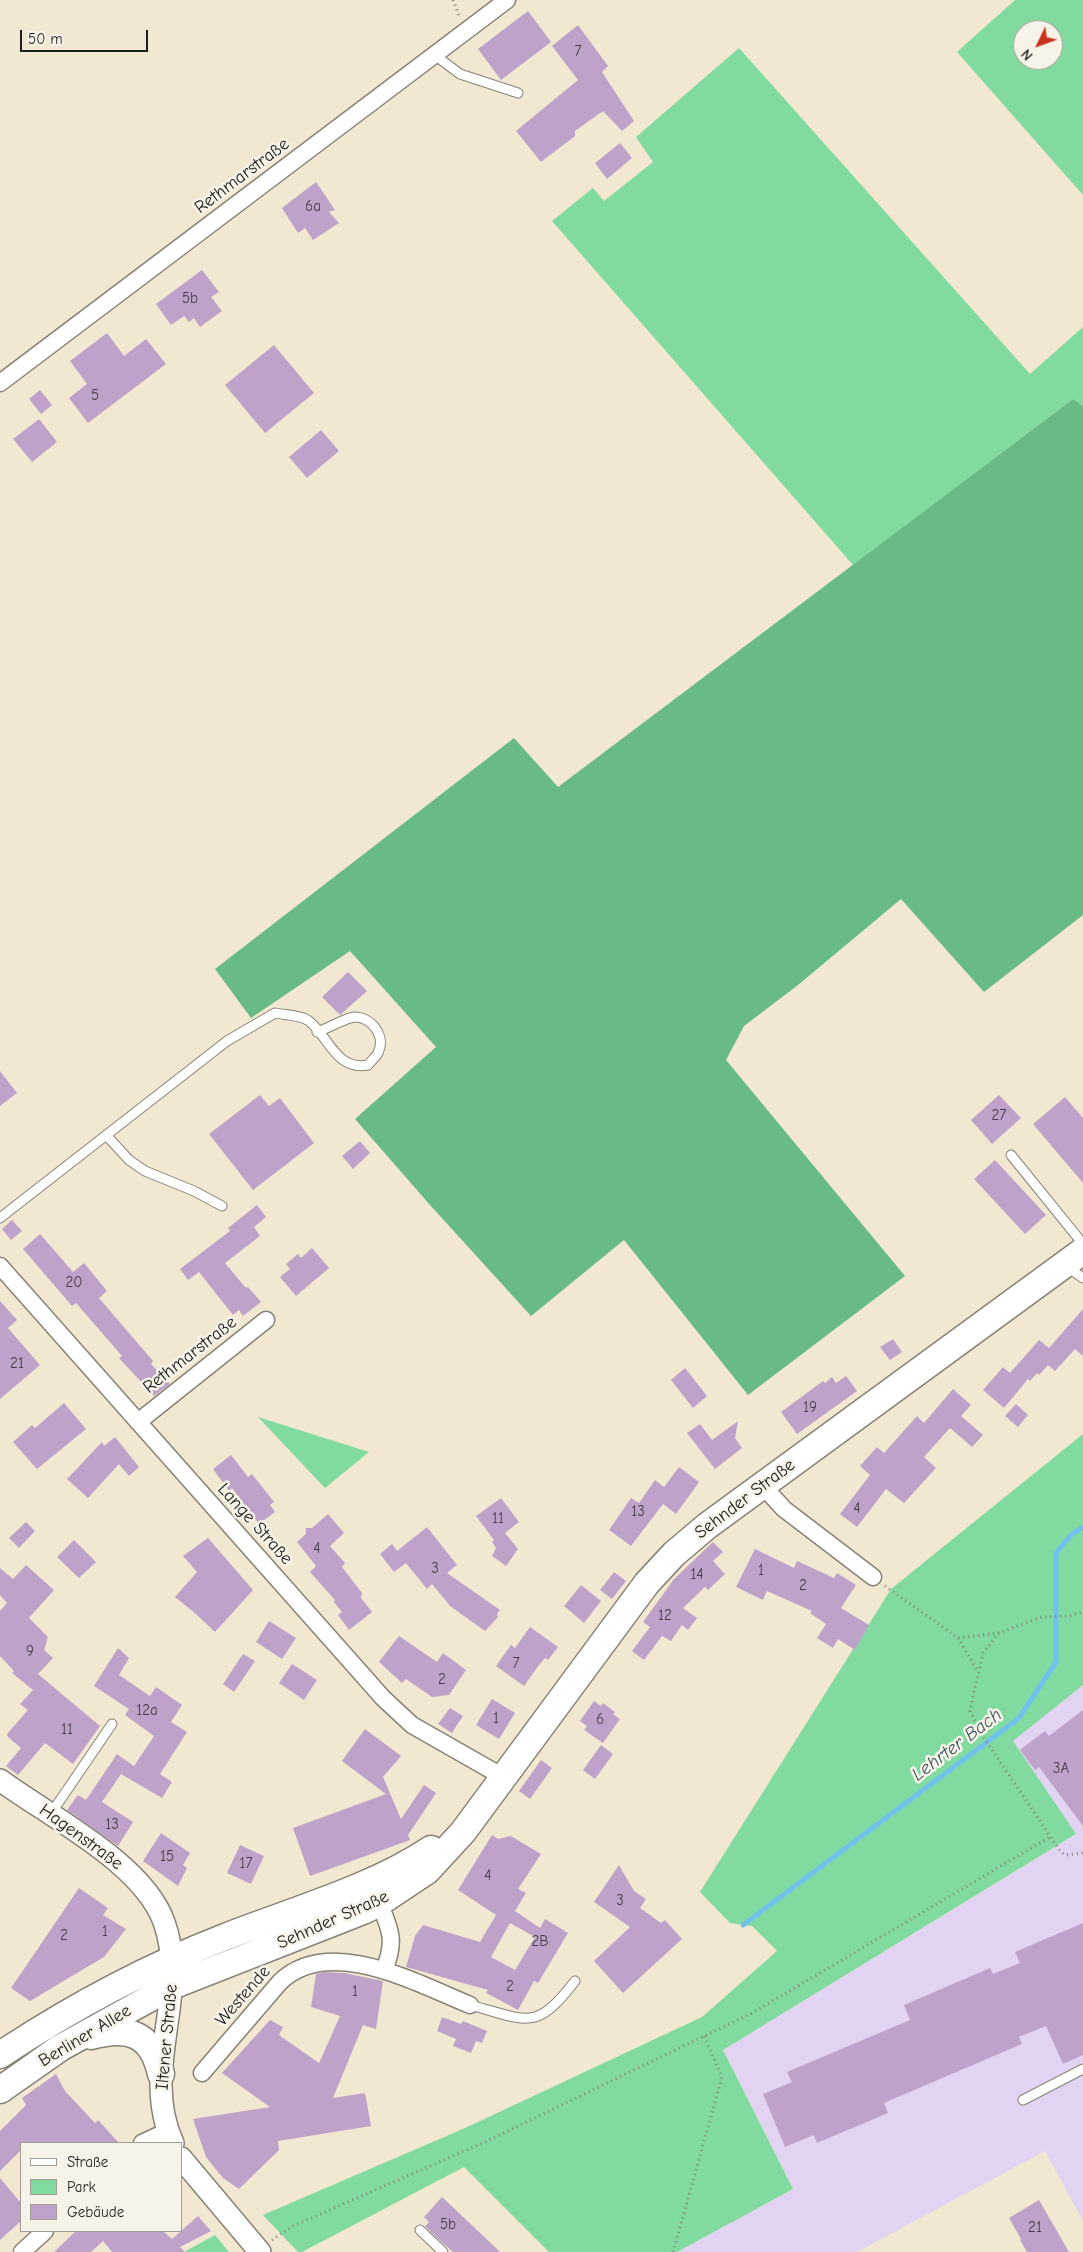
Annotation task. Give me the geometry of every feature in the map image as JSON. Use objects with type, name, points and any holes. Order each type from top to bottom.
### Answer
[{"type":"main road","name":"Sehnder Straße","points":[[172,1959],[375,1892],[426,1870],[463,1832],[647,1583],[674,1554],[707,1526],[762,1485],[1076,1264]]},
{"type":"main road","name":"Sehnder Straße","points":[[172,1986],[340,1922],[375,1892]]},
{"type":"main road","name":"Berliner Allee","points":[[0,2056],[80,2004],[172,1959]]},
{"type":"main road","name":"Berliner Allee","points":[[0,2090],[60,2048],[172,1986]]},
{"type":"main road","points":[[60,2048],[87,2037],[108,2032],[127,2032],[146,2042],[157,2058],[161,2074]]},
{"type":"street","name":"Rethmarstraße","points":[[0,384],[436,56],[507,0]]},
{"type":"street","name":"Lange Straße","points":[[0,1266],[398,1713],[497,1787]]},
{"type":"street","name":"Rethmarstraße","points":[[138,1422],[266,1320]]},
{"type":"street","points":[[762,1485],[784,1509],[873,1577]]},
{"type":"street","name":"Hagenstraße","points":[[0,1780],[117,1860],[148,1892],[158,1906],[165,1924],[172,1959]]},
{"type":"street","points":[[375,1892],[392,1934],[392,1946],[384,1970]]},
{"type":"street","name":"Iltener Straße","points":[[170,2137],[161,2103],[161,2074],[172,1986],[172,1959]]},
{"type":"street","name":"Westende","points":[[202,2073],[289,1974],[300,1968],[325,1962],[352,1963],[384,1970],[470,2005]]},
{"type":"street","points":[[147,2142],[170,2137]]},
{"type":"street","points":[[182,2159],[259,2251]]},
{"type":"street","points":[[22,2252],[44,2232]]},
{"type":"lane","points":[[436,56],[460,74],[518,93]]},
{"type":"lane","points":[[0,1218],[227,1041],[275,1013],[308,1020],[317,1032],[342,1061],[353,1066],[368,1065],[378,1053],[381,1042],[378,1032],[372,1024],[363,1019],[353,1017],[317,1032]]},
{"type":"lane","points":[[106,1136],[129,1160],[145,1171],[194,1190],[222,1206]]},
{"type":"lane","points":[[1011,1155],[1083,1244]]},
{"type":"lane","points":[[50,1815],[112,1724]]},
{"type":"lane","points":[[470,2005],[522,2018],[536,2018],[547,2013],[558,2003],[575,1981]]},
{"type":"lane","points":[[1023,2100],[1083,2069]]},
{"type":"lane","points":[[420,2230],[443,2252]]},
{"type":"path","points":[[873,1577],[958,1638],[978,1673]]},
{"type":"path","points":[[958,1638],[999,1634],[1042,1617],[1069,1616],[1083,1612]]},
{"type":"path","points":[[999,1634],[983,1653],[970,1711],[982,1735],[1050,1837],[1065,1855],[1083,1853]]},
{"type":"path","points":[[259,2251],[291,2227],[485,2142],[754,2012],[1050,1837]]},
{"type":"path","points":[[673,2252],[722,2077],[704,2036]]},
{"type":"shaded area","points":[[1083,1685],[1083,2221],[1045,2151],[857,2252],[677,2252],[793,2189],[723,2050],[1075,1835],[1012,1741]]},
{"type":"green space","points":[[1015,0],[1083,0],[1083,195],[957,52]]},
{"type":"green space","points":[[739,48],[1030,374],[1083,327],[1083,406],[1073,399],[853,565],[552,221],[593,188],[604,201],[653,162],[636,137]]},
{"type":"green space","points":[[1073,399],[1083,406],[1083,915],[984,992],[901,899],[798,985],[744,1026],[726,1060],[905,1276],[748,1395],[624,1240],[531,1316],[355,1119],[436,1047],[350,951],[251,1018],[215,969],[514,738],[558,787]]},
{"type":"green space","points":[[258,1417],[369,1452],[325,1488]]},
{"type":"green space","points":[[1083,1434],[1083,1685],[1013,1741],[1076,1834],[723,2050],[793,2189],[677,2252],[549,2252],[464,2167],[302,2252],[298,2252],[263,2215],[465,2128],[702,2017],[777,1951],[752,1926],[730,1923],[700,1892],[891,1589]]},
{"type":"green space","points":[[215,2235],[229,2252],[184,2252]]},
{"type":"building","points":[[528,11],[551,42],[501,80],[478,49]]},
{"type":"building","points":[[578,25],[608,66],[602,72],[634,121],[622,131],[603,111],[575,131],[575,136],[541,162],[516,131],[578,80],[552,46]]},
{"type":"building","points":[[620,143],[632,158],[607,179],[595,163]]},
{"type":"building","points":[[316,182],[335,210],[329,212],[339,223],[313,240],[305,228],[298,233],[282,208]]},
{"type":"building","points":[[202,270],[219,292],[211,297],[222,311],[200,327],[194,318],[189,322],[184,316],[171,325],[156,304]]},
{"type":"building","points":[[107,333],[124,356],[146,339],[166,364],[88,423],[69,398],[87,384],[70,361]]},
{"type":"building","points":[[274,345],[314,393],[265,433],[225,385]]},
{"type":"building","points":[[40,390],[52,405],[41,414],[29,399]]},
{"type":"building","points":[[39,419],[57,442],[32,462],[13,439]]},
{"type":"building","points":[[321,430],[339,451],[307,478],[289,457]]},
{"type":"building","points":[[348,972],[367,991],[340,1015],[322,997]]},
{"type":"building","points":[[0,1071],[17,1093],[0,1106]]},
{"type":"building","points":[[260,1095],[269,1106],[280,1098],[314,1143],[253,1190],[209,1134]]},
{"type":"building","points":[[999,1095],[1021,1118],[992,1144],[971,1120]]},
{"type":"building","points":[[1065,1097],[1083,1118],[1083,1183],[1033,1124]]},
{"type":"building","points":[[360,1141],[370,1153],[353,1169],[342,1156]]},
{"type":"building","points":[[995,1160],[1046,1215],[1025,1234],[974,1179]]},
{"type":"building","points":[[257,1205],[266,1217],[254,1227],[260,1236],[225,1263],[246,1288],[248,1287],[261,1302],[243,1316],[239,1310],[233,1315],[199,1272],[188,1280],[180,1269],[230,1231],[228,1228]]},
{"type":"building","points":[[12,1220],[22,1231],[11,1240],[2,1229]]},
{"type":"building","points":[[40,1234],[73,1272],[84,1263],[107,1291],[99,1298],[153,1361],[151,1364],[170,1384],[154,1396],[119,1358],[122,1356],[76,1303],[72,1306],[23,1249]]},
{"type":"building","points":[[312,1248],[329,1268],[296,1296],[280,1277],[290,1269],[286,1264],[298,1254],[301,1258]]},
{"type":"building","points":[[0,1301],[17,1320],[8,1328],[40,1365],[0,1399]]},
{"type":"building","points":[[1083,1309],[1083,1356],[1075,1349],[1055,1371],[1048,1365],[1039,1375],[1037,1373],[1030,1381],[1028,1379],[1004,1408],[983,1390],[1003,1367],[1010,1373],[1039,1340],[1049,1348]]},
{"type":"building","points":[[893,1339],[902,1352],[890,1360],[880,1347]]},
{"type":"building","points":[[685,1368],[707,1396],[693,1408],[671,1380]]},
{"type":"building","points":[[846,1376],[857,1391],[797,1434],[781,1412],[823,1381],[825,1383],[832,1377],[836,1383]]},
{"type":"building","points":[[953,1389],[971,1405],[961,1416],[983,1435],[972,1447],[950,1428],[924,1457],[936,1468],[904,1503],[886,1489],[857,1527],[840,1514],[870,1475],[860,1466],[877,1447],[884,1453],[917,1416],[924,1423]]},
{"type":"building","points":[[64,1403],[86,1429],[37,1469],[13,1442],[32,1425],[35,1428]]},
{"type":"building","points":[[1016,1404],[1028,1415],[1018,1427],[1005,1416]]},
{"type":"building","points":[[738,1421],[735,1438],[742,1448],[715,1469],[687,1433],[700,1424],[712,1440]]},
{"type":"building","points":[[115,1437],[139,1467],[129,1476],[119,1464],[88,1498],[67,1479],[102,1442],[104,1446]]},
{"type":"building","points":[[231,1455],[248,1477],[252,1474],[274,1502],[270,1505],[275,1512],[259,1524],[232,1488],[229,1491],[213,1469]]},
{"type":"building","points":[[679,1467],[699,1482],[676,1514],[663,1504],[631,1546],[609,1530],[631,1498],[639,1503],[655,1480],[664,1487]]},
{"type":"building","points":[[501,1498],[519,1522],[505,1533],[518,1549],[506,1566],[492,1556],[496,1548],[492,1542],[494,1540],[476,1516]]},
{"type":"building","points":[[328,1514],[344,1533],[330,1546],[345,1563],[342,1567],[362,1593],[361,1598],[372,1612],[349,1630],[338,1615],[342,1612],[334,1602],[335,1600],[310,1572],[316,1566],[297,1542],[306,1534],[306,1528],[312,1528]]},
{"type":"building","points":[[26,1522],[35,1531],[19,1548],[9,1538]]},
{"type":"building","points":[[427,1527],[457,1565],[447,1573],[500,1610],[497,1614],[498,1617],[485,1631],[450,1606],[432,1584],[427,1589],[406,1563],[394,1572],[380,1554],[392,1544],[397,1551]]},
{"type":"building","points":[[208,1538],[253,1590],[215,1632],[175,1597],[197,1572],[183,1556]]},
{"type":"building","points":[[74,1540],[96,1562],[79,1578],[57,1557]]},
{"type":"building","points":[[713,1542],[723,1552],[713,1561],[725,1574],[708,1590],[705,1587],[683,1608],[697,1618],[688,1630],[682,1625],[671,1641],[662,1636],[644,1660],[632,1651],[650,1627],[643,1622],[674,1579]]},
{"type":"building","points":[[755,1549],[794,1568],[797,1561],[834,1578],[837,1573],[856,1585],[841,1608],[869,1625],[855,1650],[838,1639],[833,1648],[817,1638],[826,1624],[810,1613],[812,1611],[767,1591],[763,1600],[736,1587]]},
{"type":"building","points":[[26,1565],[54,1590],[29,1618],[48,1637],[44,1650],[53,1658],[38,1674],[100,1726],[73,1764],[45,1743],[18,1775],[6,1766],[21,1748],[7,1734],[28,1710],[20,1704],[33,1690],[12,1673],[14,1671],[0,1656],[0,1611],[7,1603],[0,1595],[0,1568],[13,1579]]},
{"type":"building","points":[[614,1572],[626,1581],[612,1599],[600,1590]]},
{"type":"building","points":[[581,1585],[601,1601],[584,1623],[564,1606]]},
{"type":"building","points":[[269,1621],[296,1638],[282,1659],[256,1642]]},
{"type":"building","points":[[530,1627],[558,1647],[548,1660],[545,1658],[524,1686],[496,1666],[511,1645],[515,1648]]},
{"type":"building","points":[[399,1636],[437,1662],[443,1653],[466,1670],[449,1695],[432,1697],[406,1679],[402,1683],[379,1662]]},
{"type":"building","points":[[118,1648],[129,1658],[119,1675],[150,1696],[156,1687],[182,1705],[171,1722],[187,1732],[160,1774],[172,1782],[162,1798],[121,1774],[102,1802],[133,1822],[118,1846],[67,1810],[78,1795],[86,1800],[117,1754],[134,1766],[154,1736],[125,1715],[129,1709],[94,1686]]},
{"type":"building","points":[[243,1654],[255,1661],[234,1692],[223,1684]]},
{"type":"building","points":[[292,1664],[317,1680],[304,1700],[279,1683]]},
{"type":"building","points":[[492,1699],[515,1713],[499,1739],[476,1725]]},
{"type":"building","points":[[594,1701],[601,1706],[603,1703],[615,1712],[613,1714],[620,1719],[603,1743],[584,1730],[587,1726],[580,1721]]},
{"type":"building","points":[[450,1708],[463,1716],[452,1733],[438,1724]]},
{"type":"building","points":[[1083,1710],[1083,1826],[1039,1767],[1035,1770],[1020,1750],[1045,1731],[1049,1736]]},
{"type":"building","points":[[365,1729],[401,1756],[383,1777],[401,1819],[424,1785],[436,1793],[408,1835],[410,1840],[310,1876],[293,1828],[386,1794],[342,1761]]},
{"type":"building","points":[[601,1745],[613,1754],[595,1779],[583,1770]]},
{"type":"building","points":[[541,1760],[552,1768],[530,1799],[519,1791]]},
{"type":"building","points":[[161,1833],[190,1853],[183,1865],[187,1868],[178,1886],[143,1861]]},
{"type":"building","points":[[492,1835],[498,1839],[511,1836],[541,1854],[518,1889],[526,1893],[515,1911],[540,1928],[545,1919],[568,1933],[538,1983],[534,1981],[518,2010],[486,1993],[488,1990],[406,1967],[415,1936],[423,1925],[480,1942],[496,1915],[458,1890]],"holes":[[[510,1923],[535,1937],[515,1970],[491,1957]]]},
{"type":"building","points":[[240,1845],[264,1856],[251,1884],[227,1873]]},
{"type":"building","points":[[619,1865],[634,1891],[646,1899],[640,1908],[661,1923],[665,1920],[682,1939],[623,1993],[594,1961],[630,1927],[594,1902]]},
{"type":"building","points":[[79,1888],[108,1908],[103,1915],[126,1929],[104,1957],[30,2001],[11,1988]]},
{"type":"building","points":[[1083,1923],[1083,2055],[1063,2064],[1046,2026],[1019,2037],[1022,2044],[884,2103],[888,2113],[817,2143],[814,2135],[785,2147],[763,2094],[792,2082],[787,2072],[910,2020],[904,2005],[990,1968],[993,1974],[1020,1963],[1015,1952]]},
{"type":"building","points":[[324,1972],[344,1973],[383,1981],[376,2029],[363,2025],[333,2098],[365,2093],[371,2126],[278,2141],[279,2150],[239,2189],[223,2178],[206,2157],[193,2119],[270,2107],[222,2073],[270,2020],[283,2027],[279,2035],[319,2063],[340,2016],[311,2007],[316,1974]]},
{"type":"building","points":[[442,2017],[461,2024],[463,2021],[487,2031],[482,2043],[476,2041],[471,2053],[453,2046],[456,2039],[437,2031]]},
{"type":"building","points":[[56,2074],[65,2091],[95,2123],[98,2120],[118,2142],[20,2142],[20,2151],[0,2171],[0,2131],[26,2105],[22,2098]]},
{"type":"building","points":[[0,2178],[20,2202],[20,2222],[0,2240]]},
{"type":"building","points":[[442,2197],[500,2252],[453,2252],[438,2239],[425,2226],[429,2222],[424,2217]]},
{"type":"building","points":[[1039,2200],[1069,2252],[1027,2252],[1020,2240],[1009,2218]]},
{"type":"building","points":[[198,2216],[211,2231],[180,2247],[185,2252],[112,2252],[103,2241],[91,2252],[54,2252],[75,2232],[164,2232],[172,2239]]},
{"type":"waterway","name":"Lehrter Bach","points":[[743,1925],[1019,1718],[1056,1662],[1056,1553],[1072,1534],[1083,1527]]}]
